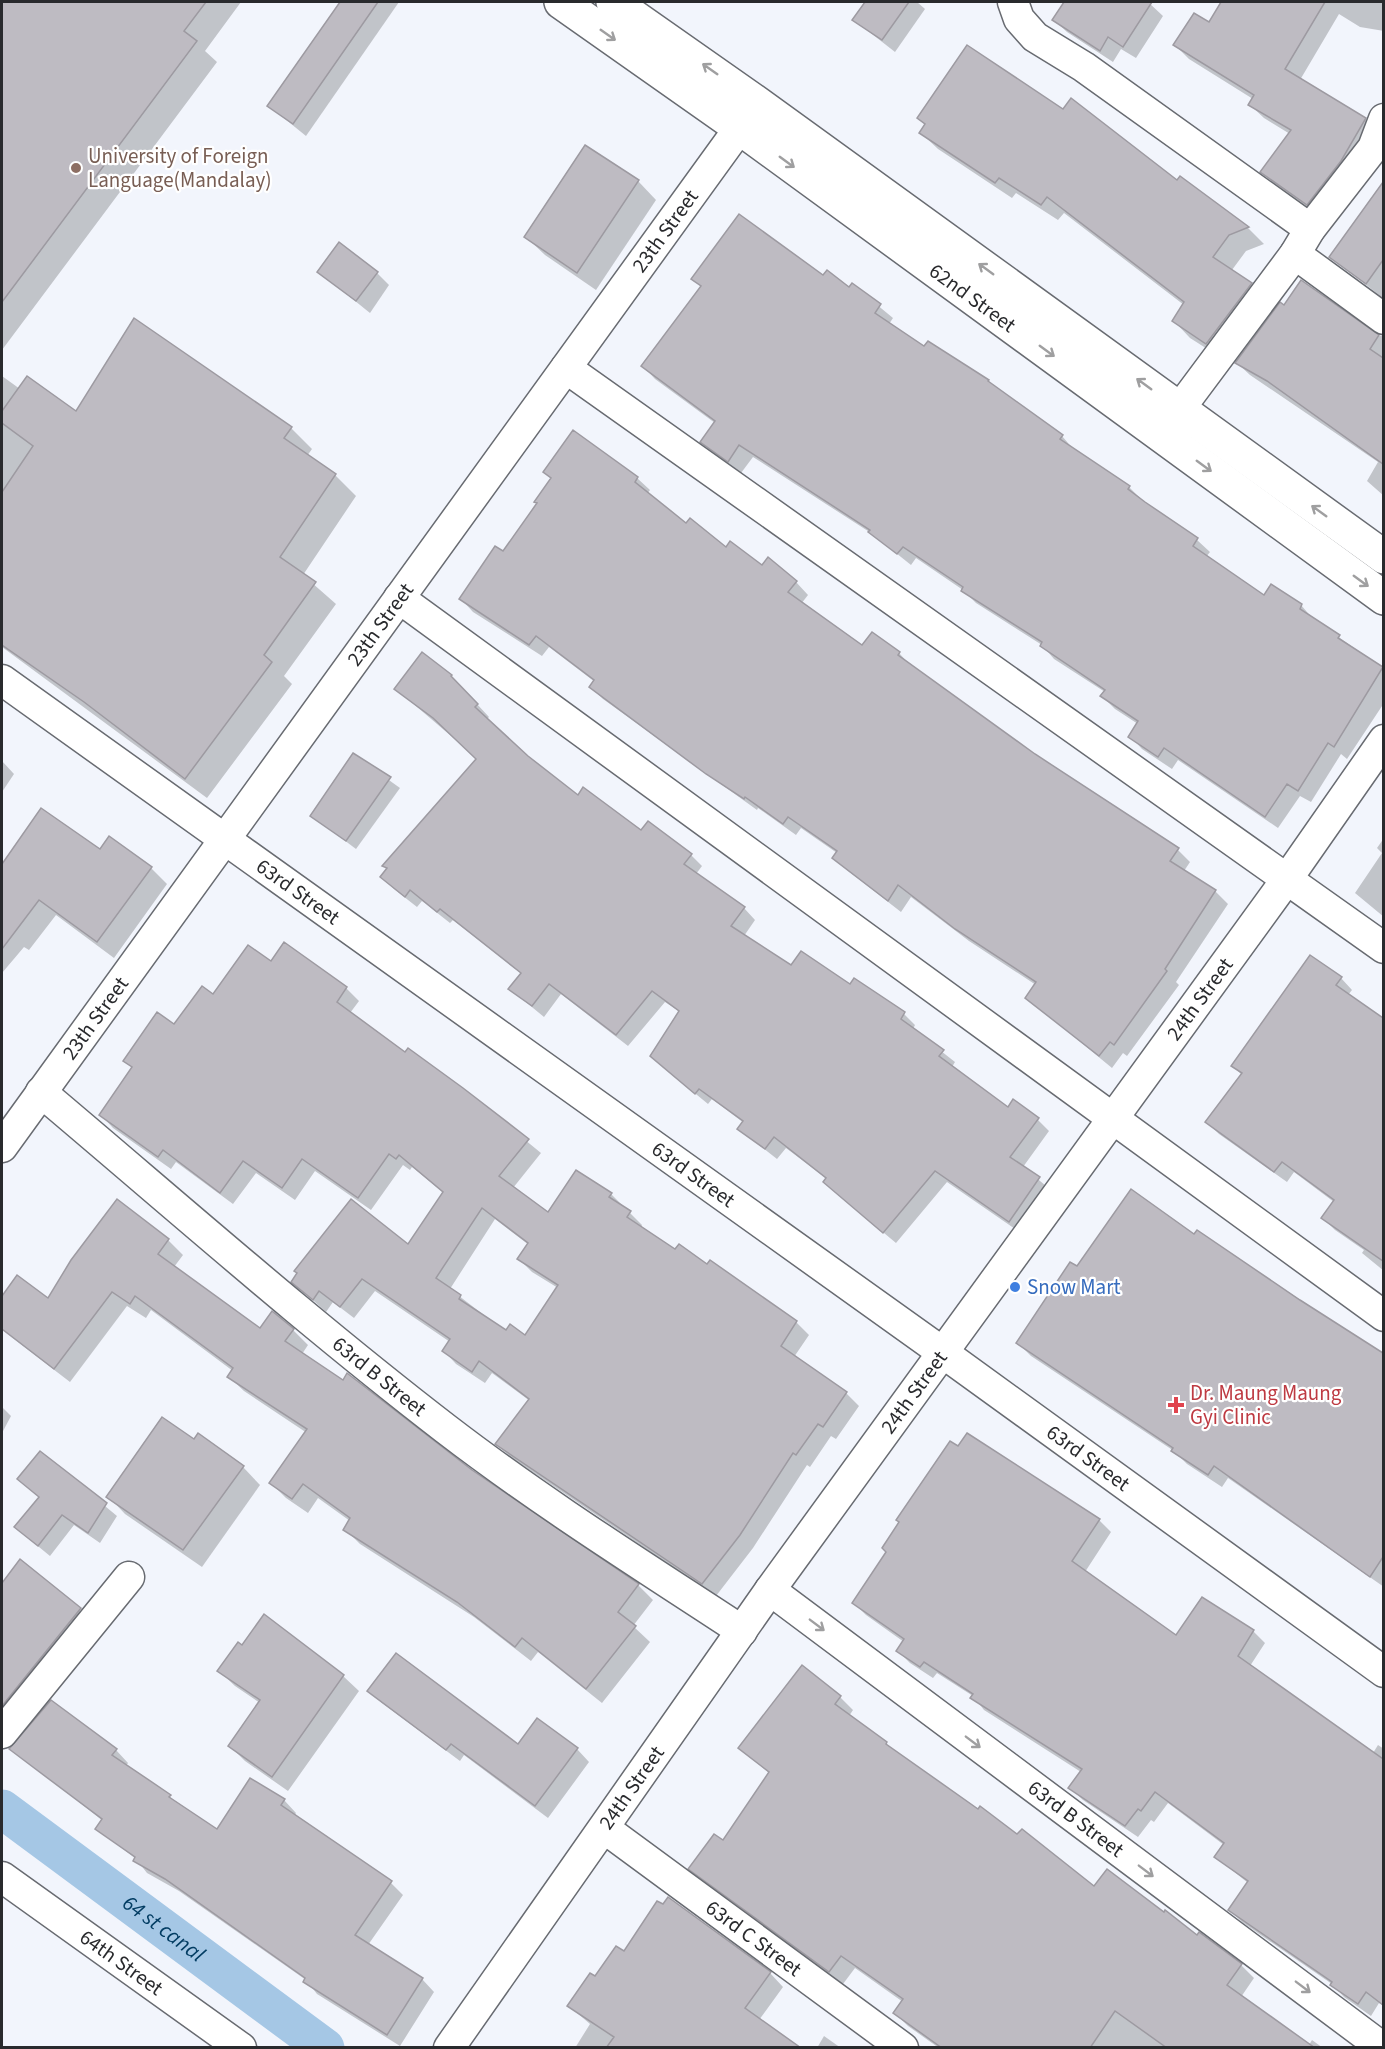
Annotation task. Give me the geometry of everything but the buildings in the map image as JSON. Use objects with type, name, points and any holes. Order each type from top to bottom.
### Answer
[{"type":"main road","name":"62nd Street","points":[[561,2],[749,115],[1170,422],[1383,598]]},
{"type":"main road","name":"62nd Street","points":[[623,4],[749,115]]},
{"type":"main road","name":"62nd Street","points":[[1170,422],[1383,557]]},
{"type":"street","points":[[1013,2],[1019,19],[1035,37],[1084,68],[1310,229]]},
{"type":"street","name":"23th Street","points":[[2,1147],[749,115]]},
{"type":"street","points":[[1170,422],[1295,254],[1310,229],[1378,149],[1383,119]]},
{"type":"street","points":[[1295,254],[1383,319]]},
{"type":"street","points":[[566,368],[1383,948]]},
{"type":"street","points":[[399,598],[1383,1316]]},
{"type":"street","name":"63rd Street","points":[[2,680],[942,1352],[1383,1672]]},
{"type":"street","name":"24th Street","points":[[449,2048],[770,1590],[1287,879],[1383,740]]},
{"type":"street","name":"63rd B Street","points":[[41,1092],[363,1364],[447,1430],[591,1532],[742,1631]]},
{"type":"street","points":[[2,1733],[129,1576]]},
{"type":"street","name":"63rd B Street","points":[[770,1590],[1383,2048]]},
{"type":"street","name":"63rd C Street","points":[[604,1828],[903,2048]]},
{"type":"street","name":"64th Street","points":[[2,1877],[241,2048]]},
{"type":"waterway","name":"64 st canal","points":[[2,1809],[325,2048]]},
{"type":"place","name":"University of Foreign Language(Mandalay)","points":[[76,168]]},
{"type":"place","name":"Snow Mart","points":[[1015,1287]]},
{"type":"place","name":"Dr. Maung Maung Gyi Clinic","points":[[1176,1405]]}]
